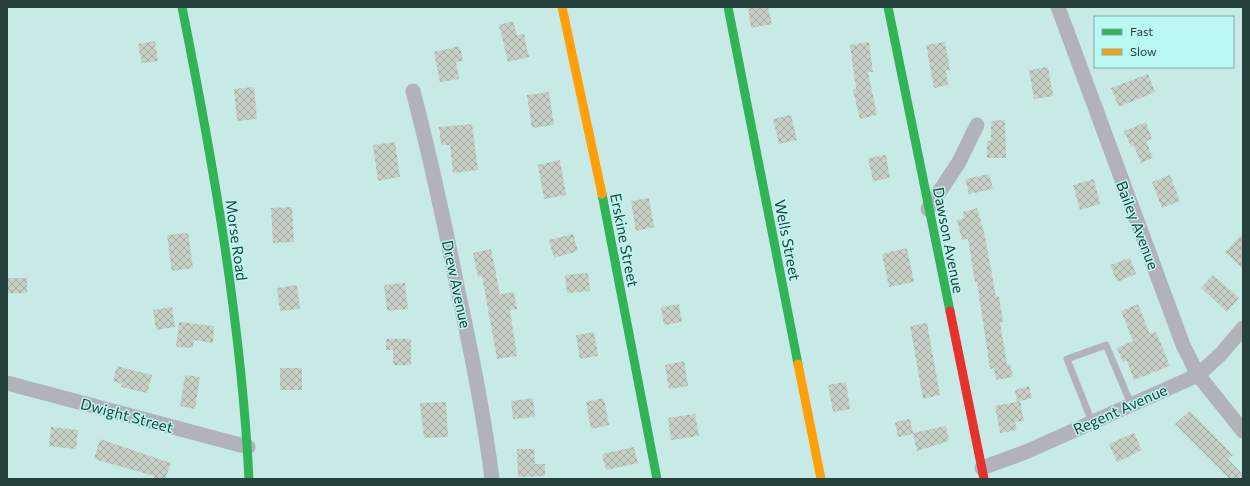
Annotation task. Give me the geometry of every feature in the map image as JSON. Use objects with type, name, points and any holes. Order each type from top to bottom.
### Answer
[{"type":"street","name":"Morse Road","points":[[182,7],[216,194],[228,278],[245,414],[249,479]]},
{"type":"street","name":"Erskine Street","points":[[562,7],[592,142],[657,479]]},
{"type":"street","name":"Wells Street","points":[[728,7],[821,479]]},
{"type":"street","name":"Dawson Avenue","points":[[888,7],[983,473]]},
{"type":"street","name":"Bailey Avenue","points":[[1058,7],[1183,345],[1198,374],[1243,431]]},
{"type":"street","name":"Drew Avenue","points":[[413,91],[432,166],[468,336],[484,419],[492,479]]},
{"type":"street","points":[[928,209],[959,162],[977,125]]},
{"type":"street","name":"Regent Avenue","points":[[983,473],[1198,374],[1221,354],[1243,328]]},
{"type":"street","name":"Dwight Street","points":[[7,383],[248,447]]},
{"type":"lane","points":[[1092,422],[1067,359],[1106,345],[1131,404]]},
{"type":"building","points":[[748,7],[768,7],[772,24],[751,28]]},
{"type":"building","points":[[513,21],[517,35],[524,34],[529,57],[508,62],[499,25]]},
{"type":"building","points":[[155,41],[158,61],[142,63],[138,44]]},
{"type":"building","points":[[869,42],[873,72],[868,72],[877,115],[860,119],[853,90],[856,89],[850,45]]},
{"type":"building","points":[[945,42],[950,70],[946,70],[948,85],[934,88],[926,45]]},
{"type":"building","points":[[460,46],[463,61],[456,62],[459,79],[440,82],[434,52]]},
{"type":"building","points":[[1048,67],[1053,96],[1034,99],[1029,70]]},
{"type":"building","points":[[1148,74],[1155,92],[1119,107],[1111,88]]},
{"type":"building","points":[[254,87],[257,119],[237,121],[234,89]]},
{"type":"building","points":[[549,92],[554,125],[532,128],[527,95]]},
{"type":"building","points":[[791,115],[797,140],[779,144],[773,119]]},
{"type":"building","points":[[1005,120],[1006,158],[987,158],[987,141],[991,141],[991,121]]},
{"type":"building","points":[[1146,122],[1152,139],[1146,141],[1153,158],[1141,163],[1134,146],[1131,147],[1124,131]]},
{"type":"building","points":[[472,124],[478,170],[453,173],[450,145],[441,145],[439,127]]},
{"type":"building","points":[[395,142],[400,177],[378,181],[373,145]]},
{"type":"building","points":[[886,155],[890,178],[873,181],[868,158]]},
{"type":"building","points":[[560,160],[566,195],[544,199],[538,165]]},
{"type":"building","points":[[989,174],[993,189],[969,194],[965,179]]},
{"type":"building","points":[[1170,175],[1180,201],[1162,208],[1152,182]]},
{"type":"building","points":[[1094,179],[1100,204],[1080,210],[1073,185]]},
{"type":"building","points":[[649,198],[654,227],[636,231],[631,201]]},
{"type":"building","points":[[292,207],[294,242],[273,243],[271,208]]},
{"type":"building","points":[[977,208],[985,236],[996,297],[999,296],[1003,322],[1000,322],[1007,365],[1010,364],[1013,377],[996,380],[994,368],[990,369],[977,282],[975,283],[968,239],[962,240],[957,220],[964,218],[963,212]]},
{"type":"building","points":[[188,233],[193,268],[172,271],[167,235]]},
{"type":"building","points":[[1243,233],[1243,269],[1225,252]]},
{"type":"building","points":[[573,234],[578,251],[554,258],[549,240]]},
{"type":"building","points":[[907,248],[914,282],[889,287],[882,254]]},
{"type":"building","points":[[491,249],[500,294],[514,292],[517,309],[510,310],[517,356],[497,359],[482,276],[478,277],[473,253]]},
{"type":"building","points":[[1130,258],[1136,274],[1117,282],[1110,265]]},
{"type":"building","points":[[588,273],[590,291],[567,293],[565,275]]},
{"type":"building","points":[[1213,275],[1239,298],[1227,312],[1201,288]]},
{"type":"building","points":[[7,278],[27,278],[27,293],[7,293]]},
{"type":"building","points":[[405,283],[408,309],[387,311],[384,285]]},
{"type":"building","points":[[297,285],[300,309],[280,311],[277,288]]},
{"type":"building","points":[[679,304],[682,322],[664,325],[661,307]]},
{"type":"building","points":[[1138,304],[1150,334],[1156,332],[1170,366],[1134,380],[1127,361],[1123,362],[1117,348],[1133,341],[1121,311]]},
{"type":"building","points":[[172,307],[175,327],[156,330],[153,310]]},
{"type":"building","points":[[179,322],[214,326],[213,343],[194,340],[193,348],[176,347]]},
{"type":"building","points":[[927,323],[940,395],[923,399],[910,326]]},
{"type":"building","points":[[594,332],[598,356],[580,359],[576,335]]},
{"type":"building","points":[[386,339],[411,339],[411,365],[393,365],[393,350],[386,350]]},
{"type":"building","points":[[684,361],[688,386],[669,389],[665,365]]},
{"type":"building","points":[[117,366],[152,375],[147,393],[121,387],[122,384],[113,381]]},
{"type":"building","points":[[280,368],[302,368],[302,390],[280,390]]},
{"type":"building","points":[[185,375],[200,377],[195,409],[180,406]]},
{"type":"building","points":[[846,382],[850,409],[833,412],[828,385]]},
{"type":"building","points":[[1029,386],[1032,398],[1017,402],[1015,390]]},
{"type":"building","points":[[533,398],[535,417],[513,419],[511,401]]},
{"type":"building","points":[[604,398],[609,425],[591,429],[586,402]]},
{"type":"building","points":[[1020,401],[1024,421],[1015,422],[1017,430],[1000,433],[995,406]]},
{"type":"building","points":[[446,402],[448,437],[424,438],[420,403]]},
{"type":"building","points":[[1190,411],[1233,455],[1228,459],[1243,475],[1243,479],[1230,479],[1175,424]]},
{"type":"building","points":[[695,414],[699,436],[671,440],[668,418]]},
{"type":"building","points":[[910,419],[913,433],[946,426],[949,441],[917,451],[913,434],[898,437],[895,422]]},
{"type":"building","points":[[51,427],[78,430],[76,449],[49,446]]},
{"type":"building","points":[[1134,433],[1142,450],[1117,462],[1109,444]]},
{"type":"building","points":[[100,439],[171,463],[165,479],[153,479],[154,476],[94,459]]},
{"type":"building","points":[[634,447],[638,463],[606,470],[602,454]]},
{"type":"building","points":[[517,449],[534,449],[535,464],[545,464],[545,476],[518,477]]},
{"type":"traffic: fast","points":[[182,7],[215,183],[224,242],[240,360],[249,479]]},
{"type":"traffic: fast","points":[[728,7],[798,364]]},
{"type":"traffic: fast","points":[[888,7],[950,311]]},
{"type":"traffic: fast","points":[[602,194],[657,479]]},
{"type":"traffic: slow","points":[[562,7],[602,194]]},
{"type":"traffic: slow","points":[[798,364],[821,479]]},
{"type":"traffic: jam","points":[[950,311],[984,479]]}]
